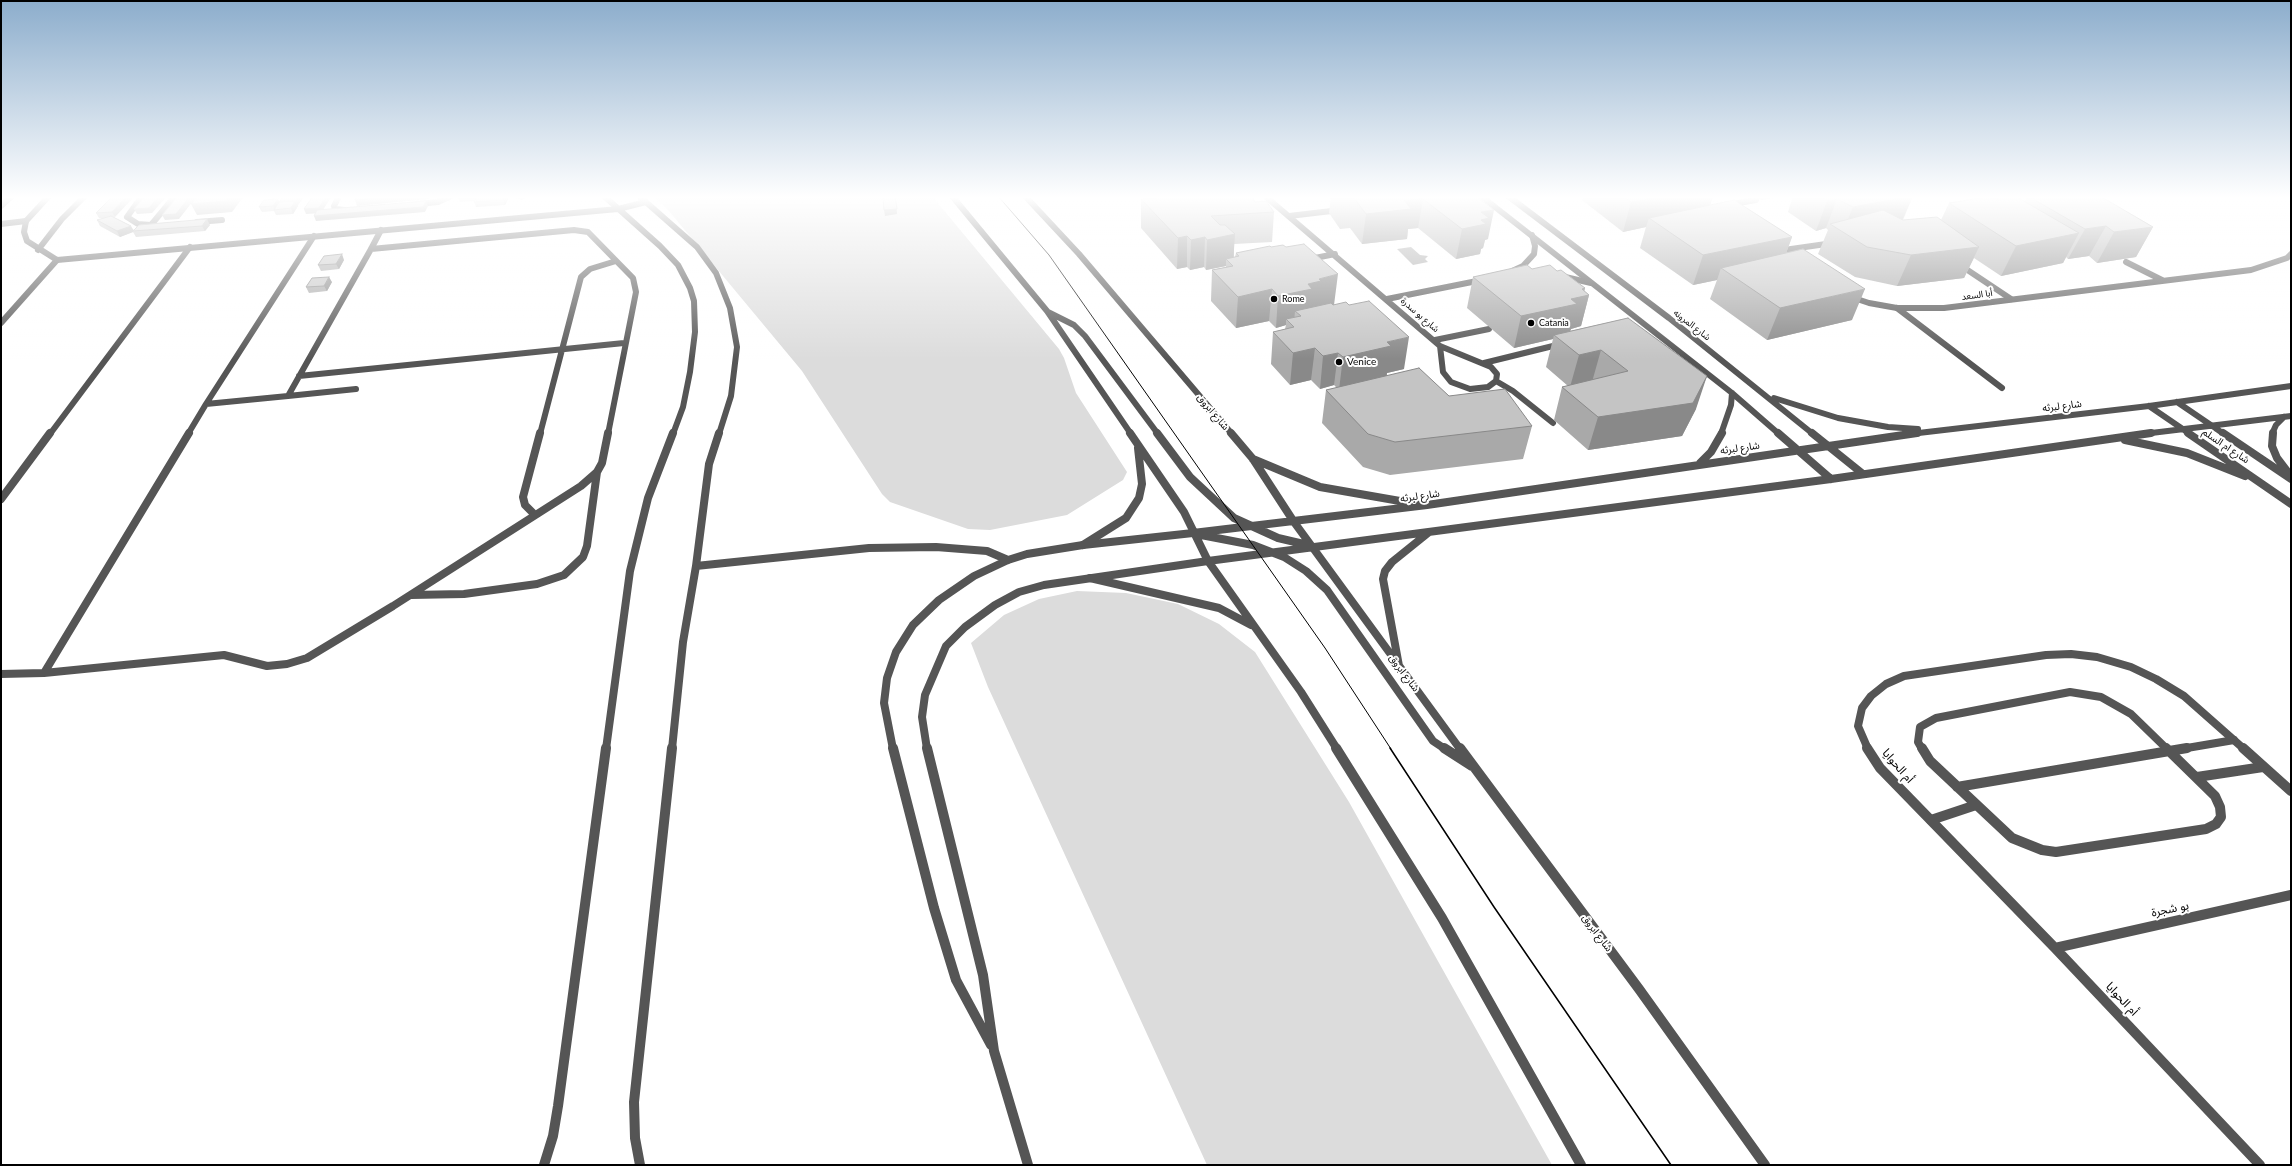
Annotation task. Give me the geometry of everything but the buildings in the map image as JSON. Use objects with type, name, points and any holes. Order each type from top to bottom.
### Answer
[{"type":"street","points":[[39,250],[57,260],[148,250]]},
{"type":"street","points":[[1,499],[187,250]]},
{"type":"street","points":[[44,673],[206,404],[305,250]]},
{"type":"street","points":[[288,396],[370,250]]},
{"type":"street","points":[[410,595],[464,594],[537,584],[564,575],[583,556],[587,546],[598,472],[602,463],[624,343],[636,292],[633,278],[606,250]]},
{"type":"street","points":[[544,1165],[558,1106],[630,571],[648,498],[683,407],[690,372],[695,332],[694,300],[690,288],[678,265],[664,250]]},
{"type":"street","points":[[640,1165],[635,1138],[634,1102],[683,642],[696,566],[709,464],[731,396],[736,347],[730,308],[716,273],[699,250]]},
{"type":"street","points":[[997,250],[1047,311],[1138,447],[1184,512],[1193,533],[1208,560],[1301,692],[1442,918],[1581,1165]]},
{"type":"street","name":"شارع ابروق","points":[[1075,250],[1253,459],[1294,522],[1400,668],[1639,989],[1765,1165]]},
{"type":"street","name":"شارع بو سدرة","points":[[1331,250],[1435,340],[1440,346],[1484,363],[1495,371],[1497,378],[1496,381],[1488,387],[1469,393],[1451,382],[1444,376],[1440,346]]},
{"type":"street","points":[[1523,274],[1502,276],[1523,266],[1534,254],[1534,250]]},
{"type":"street","points":[[1551,250],[1732,393],[1832,479]]},
{"type":"street","name":"شارع المرونه","points":[[1579,250],[1767,395],[1863,474]]},
{"type":"street","points":[[1776,252],[1786,250]]},
{"type":"street","points":[[1776,252],[1787,259]]},
{"type":"street","points":[[1300,261],[1335,254]]},
{"type":"street","name":"أبا السعد","points":[[1843,293],[1869,303],[1897,308],[1925,310],[2251,270],[2287,258],[2291,254]]},
{"type":"street","points":[[1951,259],[2011,299]]},
{"type":"street","points":[[1,323],[57,260]]},
{"type":"street","points":[[535,515],[525,505],[523,497],[581,277],[590,269],[616,261]]},
{"type":"street","points":[[2126,262],[2162,280]]},
{"type":"street","points":[[1554,275],[1591,283]]},
{"type":"street","name":"شارع بو سدرة","points":[[1387,299],[1487,279]]},
{"type":"street","points":[[1897,308],[2002,388]]},
{"type":"street","points":[[1047,311],[1074,325],[1085,336],[1190,477],[1234,518],[1250,527],[1278,538],[1312,546]]},
{"type":"street","points":[[1435,340],[1489,329]]},
{"type":"street","points":[[1484,363],[1571,342]]},
{"type":"street","points":[[298,376],[624,343]]},
{"type":"street","points":[[1496,381],[1513,391],[1553,423]]},
{"type":"street","name":"شارع لبرثه","points":[[994,1051],[956,980],[934,908],[887,724],[884,703],[887,678],[896,652],[914,625],[939,600],[974,576],[1008,560],[1027,554],[1083,545],[1294,522],[1427,505],[1700,463],[1937,430],[2148,406],[2291,386]]},
{"type":"street","points":[[206,404],[356,389]]},
{"type":"street","points":[[1700,463],[1711,452],[1725,428],[1731,405],[1732,393]]},
{"type":"street","points":[[1767,395],[1813,411],[1863,423],[1937,430]]},
{"type":"street","name":"شارع ام السلم","points":[[2177,402],[2291,479]]},
{"type":"street","name":"شارع ام السلم","points":[[2148,406],[2291,504]]},
{"type":"street","points":[[1028,1165],[994,1051],[983,975],[924,736],[922,717],[925,695],[946,646],[965,627],[995,605],[1019,592],[1044,585],[1208,560],[1312,546],[1355,543],[1832,479],[2110,438],[2287,416]]},
{"type":"street","points":[[2287,416],[2276,425],[2272,435],[2272,446],[2277,458],[2291,476]]},
{"type":"street","points":[[2110,438],[2147,443],[2187,453],[2261,483]]},
{"type":"street","points":[[1083,545],[1108,531],[1126,518],[1134,508],[1139,498],[1142,484],[1138,447]]},
{"type":"street","points":[[1253,459],[1320,487],[1379,499],[1427,505]]},
{"type":"street","points":[[1,674],[44,673],[224,655],[267,666],[287,664],[307,658],[324,649],[581,486],[598,472]]},
{"type":"street","points":[[1193,533],[1239,542],[1272,552],[1295,563],[1327,590],[1429,736],[1447,751],[1475,768]]},
{"type":"street","points":[[1400,668],[1386,602],[1383,578],[1385,570],[1392,562],[1429,533]]},
{"type":"street","points":[[696,566],[869,548],[936,547],[987,552],[1008,560]]},
{"type":"street","points":[[1090,578],[1219,608],[1254,626]]},
{"type":"street","name":"أم الحوايا","points":[[2260,1165],[2055,948],[1880,768],[1865,745],[1858,726],[1862,708],[1871,696],[1886,684],[1904,676],[2046,655],[2071,654],[2097,657],[2130,666],[2156,679],[2184,696],[2291,791]]},
{"type":"street","points":[[2070,692],[2095,695],[2122,707],[2197,777],[2215,796],[2220,807],[2221,817],[2216,824],[2206,829],[2056,852],[2042,850],[2012,838],[1976,805],[1922,752],[1918,742],[1918,734],[1920,727],[1926,722],[2070,692]]},
{"type":"street","points":[[1957,787],[2234,740]]},
{"type":"street","points":[[2197,777],[2263,767]]},
{"type":"street","points":[[1931,820],[1976,805]]},
{"type":"street","name":"بو شجرة","points":[[2055,948],[2291,896]]},
{"type":"shaded area","points":[[702,250],[977,250],[1059,349],[1064,358],[1076,393],[1127,472],[1123,480],[1067,515],[990,530],[968,529],[890,502],[882,494],[802,371]]},
{"type":"shaded area","points":[[1398,250],[1415,250],[1420,255],[1428,256],[1425,259],[1428,262],[1413,265]]},
{"type":"shaded area","points":[[1077,591],[1126,593],[1178,604],[1219,624],[1255,652],[1349,802],[1552,1165],[1207,1165],[988,687],[971,643],[1004,615],[1039,599]]},
{"type":"tram line","points":[[1045,250],[1325,648],[1391,749]]},
{"type":"tram line","points":[[1390,748],[1494,907],[1671,1165]]},
{"type":"place","name":"Rome","points":[[1274,299]]},
{"type":"place","name":"Catania","points":[[1531,323]]},
{"type":"place","name":"Venice","points":[[1339,362]]}]
